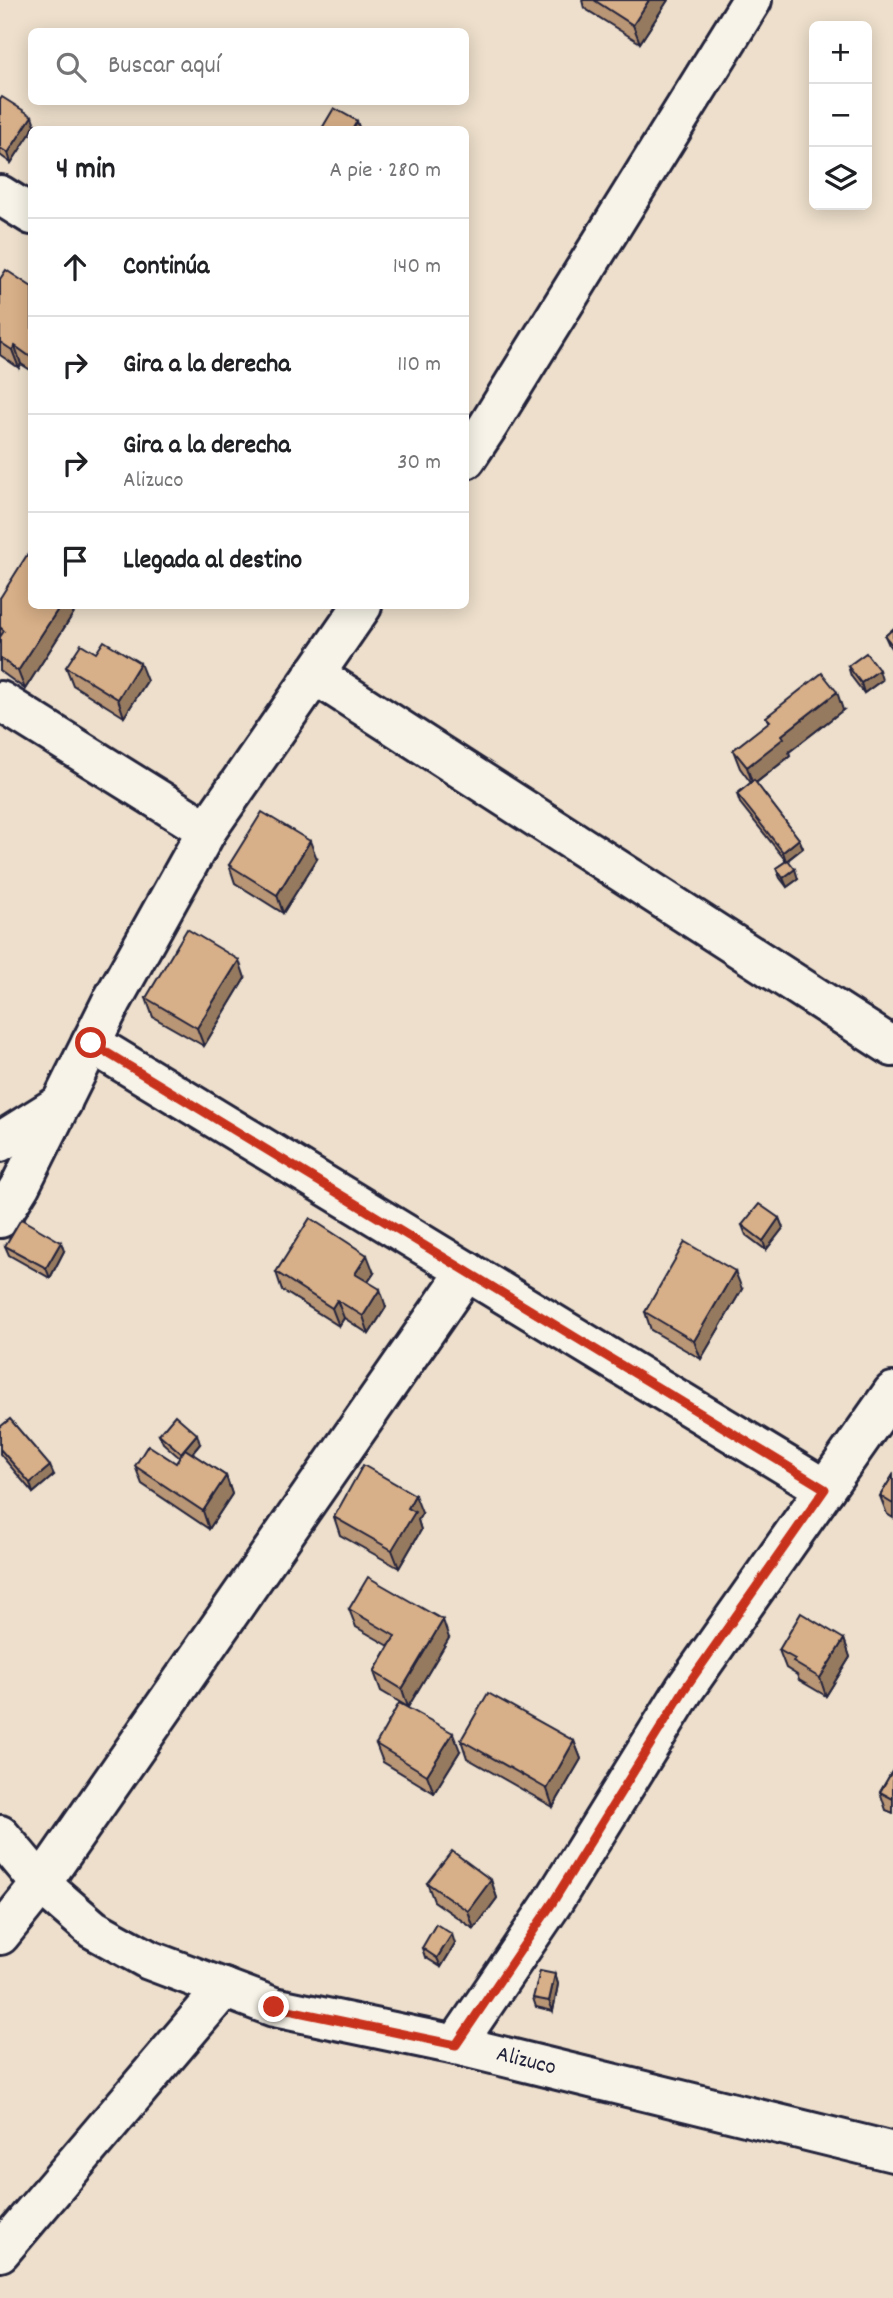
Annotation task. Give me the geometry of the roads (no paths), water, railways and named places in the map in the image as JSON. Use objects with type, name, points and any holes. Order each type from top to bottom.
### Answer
[{"type":"street","points":[[469,451],[477,429],[752,0]]},
{"type":"street","points":[[0,195],[28,212]]},
{"type":"street","points":[[0,1218],[20,1186],[91,1043],[206,830],[360,609]]},
{"type":"street","points":[[314,674],[893,1047]]},
{"type":"street","points":[[0,701],[206,830]]},
{"type":"street","points":[[91,1043],[825,1489]]},
{"type":"street","points":[[0,1142],[62,1102]]},
{"type":"street","points":[[0,1936],[41,1884],[467,1271]]},
{"type":"street","points":[[456,2045],[553,1902],[684,1690],[893,1392]]},
{"type":"street","name":"Alizuco","points":[[0,1835],[41,1884],[93,1930],[149,1960],[274,2007],[456,2045],[893,2152]]},
{"type":"street","points":[[0,2252],[225,1988]]}]
